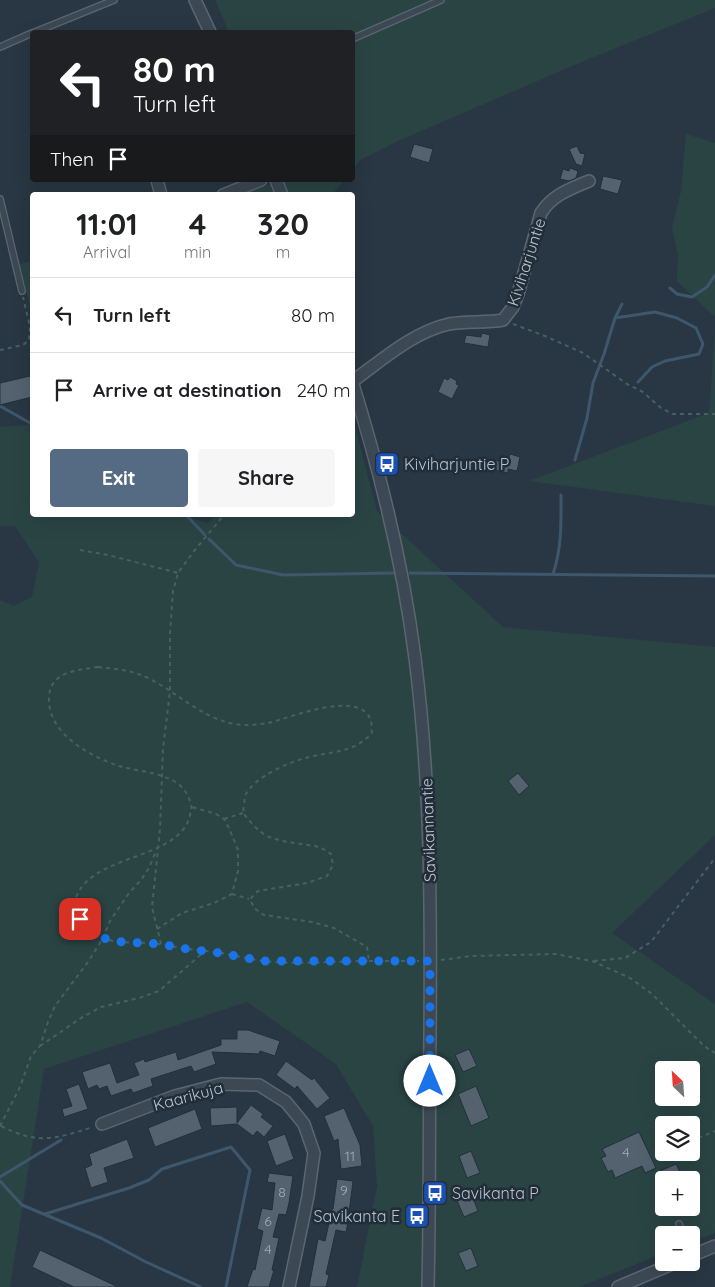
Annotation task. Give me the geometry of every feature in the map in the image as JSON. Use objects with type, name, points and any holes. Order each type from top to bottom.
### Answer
[{"type":"street","points":[[195,0],[209,30]]},
{"type":"street","name":"Kiviharjuntie","points":[[355,380],[400,347],[438,327],[451,324],[503,320],[513,307],[518,294],[541,213],[546,205],[556,197],[589,181]]},
{"type":"street","points":[[231,192],[256,182]]},
{"type":"street","name":"Savikannantie","points":[[355,388],[383,488],[398,554],[415,657],[426,771],[430,842],[428,1287]]},
{"type":"street","name":"Kaarikuja","points":[[102,1124],[175,1096],[221,1084],[258,1085],[286,1102],[304,1124],[314,1154],[308,1196],[289,1287]]},
{"type":"street","points":[[700,1252],[715,1246]]},
{"type":"street","points":[[624,1286],[657,1271]]},
{"type":"lane","points":[[41,30],[114,0]]},
{"type":"lane","points":[[355,38],[441,0]]},
{"type":"lane","points":[[0,47],[30,35]]},
{"type":"lane","points":[[0,198],[22,292]]},
{"type":"path","points":[[0,350],[23,345],[29,340],[30,327],[22,292]]},
{"type":"path","points":[[503,320],[583,353],[627,384],[643,392],[661,408],[673,414],[715,414]]},
{"type":"path","points":[[161,944],[152,907],[170,691],[171,604],[178,573],[194,550],[222,517]]},
{"type":"path","points":[[80,550],[108,555],[178,573]]},
{"type":"path","points":[[250,899],[258,891],[307,883],[328,876],[333,865],[331,854],[320,847],[282,841],[266,836],[243,813],[245,795],[254,784],[273,771],[300,760],[350,748],[363,742],[372,732],[371,720],[363,711],[354,707],[339,705],[307,711],[266,723],[243,725],[222,720],[196,708],[148,678],[134,672],[98,667],[68,671],[57,679],[49,690],[48,707],[56,723],[72,742],[120,766],[175,781],[187,793],[192,807],[188,823],[182,832],[158,847],[100,871],[86,880],[76,895],[75,908],[80,919],[90,930],[103,938],[122,942],[161,944],[278,962],[430,961],[471,956],[556,954],[592,961],[630,978],[704,1046],[715,1053]]},
{"type":"path","points":[[192,807],[216,814],[224,819],[238,850],[238,872],[232,894]]},
{"type":"path","points":[[224,819],[243,813]]},
{"type":"path","points":[[40,1046],[55,1006],[88,962],[103,938],[110,921],[149,868],[158,847]]},
{"type":"path","points":[[592,961],[625,958],[651,942],[715,858]]},
{"type":"path","points":[[157,929],[182,913],[214,903],[232,894],[250,899]]},
{"type":"path","points":[[250,899],[254,908],[264,915],[312,922],[334,928],[368,947],[369,961]]},
{"type":"path","points":[[102,1124],[58,1138],[36,1138],[15,1133],[0,1126],[20,1087],[31,1056],[40,1046],[81,1018],[101,1007],[160,991],[205,951]]},
{"type":"path","points":[[700,1137],[715,1131]]},
{"type":"green space","points":[[215,0],[715,0],[715,8],[579,63],[396,142],[360,160],[355,167],[355,30],[228,30]]},
{"type":"green space","points":[[686,134],[715,143],[715,317],[677,281],[678,256],[672,227],[681,191]]},
{"type":"green space","points":[[275,182],[342,182],[334,192],[248,192]]},
{"type":"green space","points":[[30,262],[30,308],[20,264]]},
{"type":"green space","points":[[715,330],[715,506],[529,481],[709,413]]},
{"type":"green space","points":[[30,425],[30,517],[188,517],[207,523],[213,517],[355,517],[355,426],[377,511],[503,627],[715,647],[715,835],[612,933],[715,1004],[715,1233],[700,1239],[700,1226],[655,1226],[655,1257],[579,1287],[357,1287],[377,1187],[373,1126],[336,1064],[247,1002],[44,1069],[10,1287],[0,1287],[0,600],[14,606],[32,597],[39,562],[15,526],[0,526],[0,427]]},
{"type":"building","points":[[414,144],[433,149],[429,163],[410,157]]},
{"type":"building","points":[[577,146],[580,153],[585,154],[582,166],[576,164],[569,149]]},
{"type":"building","points":[[570,168],[578,171],[576,178],[569,181],[560,179],[563,169],[569,171]]},
{"type":"building","points":[[603,176],[622,180],[618,194],[600,189]]},
{"type":"building","points":[[482,333],[490,335],[488,347],[464,343],[466,335],[481,337]]},
{"type":"building","points":[[30,376],[30,398],[0,405],[0,383]]},
{"type":"building","points":[[450,377],[457,381],[456,384],[459,385],[452,399],[438,392],[444,378],[448,380]]},
{"type":"building","points":[[510,454],[520,457],[517,471],[508,469],[508,473],[491,469],[493,460],[507,463]]},
{"type":"building","points":[[518,773],[529,786],[519,795],[508,781]]},
{"type":"building","points":[[237,1030],[248,1030],[280,1041],[275,1056],[260,1051],[259,1054],[212,1052],[216,1064],[194,1072],[191,1066],[151,1079],[153,1086],[133,1093],[131,1089],[111,1096],[107,1086],[99,1089],[97,1085],[88,1089],[82,1072],[110,1063],[117,1083],[139,1075],[134,1063],[144,1059],[145,1062],[176,1052],[178,1060],[221,1045],[221,1039],[237,1039]]},
{"type":"building","points":[[469,1049],[477,1066],[463,1072],[455,1055]]},
{"type":"building","points":[[286,1061],[312,1080],[314,1078],[330,1098],[317,1109],[297,1086],[295,1089],[276,1075]]},
{"type":"building","points":[[79,1084],[88,1109],[64,1117],[62,1109],[72,1106],[66,1089]]},
{"type":"building","points":[[476,1086],[489,1118],[471,1126],[458,1094]]},
{"type":"building","points":[[251,1105],[263,1114],[261,1117],[273,1126],[264,1137],[257,1131],[253,1136],[237,1124],[211,1126],[210,1108],[237,1107],[237,1123]]},
{"type":"building","points":[[344,1108],[360,1145],[362,1166],[341,1169],[338,1139],[334,1141],[324,1116]]},
{"type":"building","points":[[195,1109],[202,1129],[155,1147],[148,1128]]},
{"type":"building","points":[[639,1132],[656,1168],[645,1173],[642,1166],[615,1178],[612,1170],[608,1172],[601,1158],[606,1156],[602,1149]]},
{"type":"building","points":[[285,1134],[294,1159],[276,1166],[267,1141]]},
{"type":"building","points":[[127,1139],[134,1158],[104,1168],[108,1182],[91,1188],[85,1168],[92,1165],[89,1154]]},
{"type":"building","points":[[471,1151],[480,1173],[467,1178],[459,1156]]},
{"type":"building","points":[[676,1164],[680,1171],[660,1171]]},
{"type":"building","points":[[269,1173],[293,1176],[289,1203],[286,1215],[279,1214],[273,1237],[279,1238],[269,1287],[247,1287],[253,1269],[255,1270],[263,1231],[257,1229],[262,1208],[272,1210],[275,1183],[267,1182]]},
{"type":"building","points":[[337,1179],[353,1181],[346,1232],[336,1230],[326,1274],[329,1275],[326,1287],[309,1287],[318,1239],[325,1241],[333,1209]]},
{"type":"building","points":[[470,1190],[478,1211],[464,1217],[455,1196]]},
{"type":"building","points":[[471,1248],[478,1266],[466,1271],[458,1253]]},
{"type":"building","points":[[40,1250],[118,1287],[74,1287],[32,1267]]},
{"type":"waterway","points":[[670,288],[677,294],[692,297],[707,287],[715,275]]},
{"type":"waterway","points":[[575,460],[587,418],[593,383],[615,318],[622,304]]},
{"type":"waterway","points":[[615,318],[655,312],[677,318],[696,328],[703,344],[699,354],[665,361],[652,367],[638,382]]},
{"type":"waterway","points":[[0,406],[30,423]]},
{"type":"waterway","points":[[553,574],[559,545],[561,495]]},
{"type":"waterway","points":[[188,517],[205,535]]},
{"type":"waterway","points":[[209,539],[236,565],[283,575],[393,573]]},
{"type":"waterway","points":[[410,573],[715,576]]},
{"type":"waterway","points":[[0,1177],[61,1140]]},
{"type":"waterway","points":[[45,1214],[129,1188],[149,1180],[162,1169],[231,1147],[250,1170],[226,1287]]},
{"type":"waterway","points":[[0,1181],[22,1205],[101,1238],[146,1262],[201,1287]]},
{"type":"place","name":"Kiviharjuntie P","points":[[387,464]]},
{"type":"place","name":"Savikanta P","points":[[435,1193]]},
{"type":"place","name":"Savikanta E","points":[[417,1216]]},
{"type":"route","points":[[80,919],[90,930],[103,938],[122,942],[161,944],[262,961],[430,961],[430,1081]]}]
